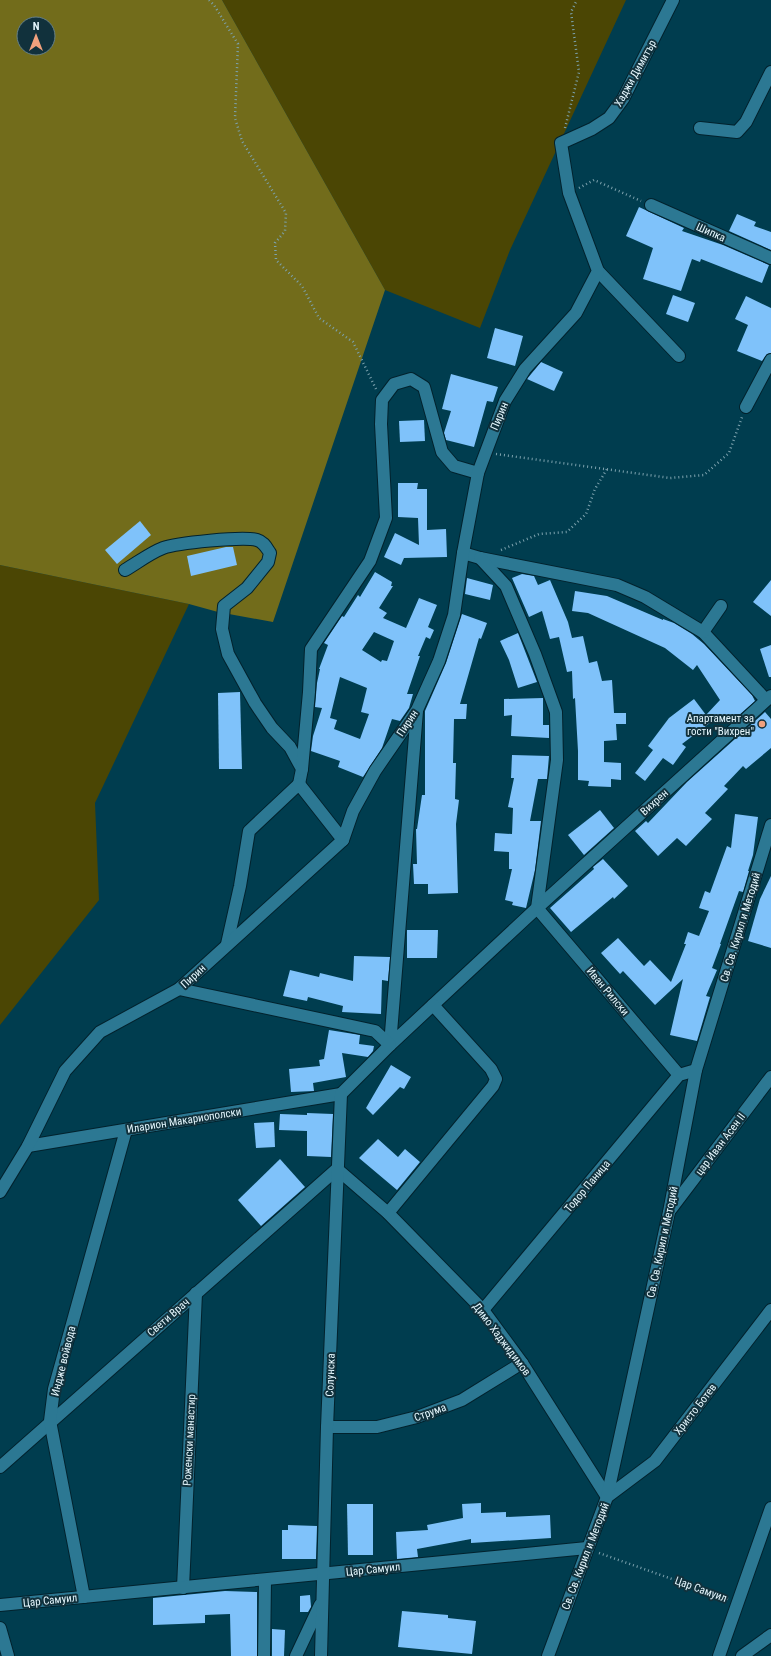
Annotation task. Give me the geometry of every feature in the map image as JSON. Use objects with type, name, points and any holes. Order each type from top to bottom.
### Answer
[{"type":"street","name":"Хаджи Димитър","points":[[561,143],[592,129],[609,118],[623,99],[673,0]]},
{"type":"street","points":[[700,128],[737,132],[746,122],[771,72]]},
{"type":"street","points":[[561,143],[569,193],[598,271],[679,356]]},
{"type":"street","name":"Шипка","points":[[651,205],[771,258]]},
{"type":"street","name":"Пирин","points":[[0,1192],[28,1146],[65,1072],[100,1032],[179,989],[343,840],[353,811],[375,771],[417,710],[439,661],[454,615],[463,553],[478,473],[484,453],[505,401],[525,369],[576,312],[598,271]]},
{"type":"street","points":[[746,407],[771,360]]},
{"type":"street","points":[[227,944],[240,886],[248,831],[299,784],[302,770],[309,692],[311,649],[370,561],[386,518],[380,424],[382,400],[394,384],[411,379],[424,387],[442,452],[454,466],[478,473]]},
{"type":"street","points":[[125,570],[163,548],[248,538],[258,540],[264,544],[270,553],[268,562],[247,588],[224,606],[222,629],[228,654],[254,703],[272,728],[290,747],[302,770]]},
{"type":"street","points":[[463,553],[480,558],[618,585],[645,596],[703,632],[769,698]]},
{"type":"street","points":[[480,558],[506,586],[535,654],[556,712],[557,760],[537,908]]},
{"type":"street","points":[[703,632],[721,606]]},
{"type":"street","name":"Вихрен","points":[[341,1094],[390,1045],[537,908],[769,698]]},
{"type":"street","points":[[390,1045],[417,710]]},
{"type":"street","points":[[299,784],[343,840]]},
{"type":"street","name":"Св. Св. Кирил и Методий","points":[[548,1656],[607,1497],[669,1212],[696,1070],[771,825]]},
{"type":"street","name":"Иван Рилски","points":[[537,908],[679,1075]]},
{"type":"street","points":[[179,989],[375,1031],[390,1045]]},
{"type":"street","points":[[388,1213],[493,1086],[496,1079],[491,1069],[433,1005]]},
{"type":"street","points":[[679,1075],[696,1070]]},
{"type":"street","name":"Тодор Паница","points":[[483,1310],[679,1075]]},
{"type":"street","name":"цар Иван Асен II","points":[[669,1212],[771,1077]]},
{"type":"street","name":"Иларион Макариополски","points":[[28,1146],[341,1094]]},
{"type":"street","name":"Солунска","points":[[321,1656],[327,1428],[341,1094]]},
{"type":"street","name":"Индже войвода","points":[[84,1597],[50,1422],[54,1389],[126,1130]]},
{"type":"street","name":"Димо Хаджидимов","points":[[337,1169],[388,1213],[483,1310],[522,1363],[607,1497]]},
{"type":"street","name":"Свети Врач","points":[[0,1467],[337,1169]]},
{"type":"street","name":"Роженски манастир","points":[[183,1588],[196,1293]]},
{"type":"street","name":"Христо Ботев","points":[[607,1497],[655,1461],[771,1310]]},
{"type":"street","name":"Струма","points":[[327,1428],[377,1427],[417,1417],[462,1400],[522,1363]]},
{"type":"street","points":[[719,1656],[771,1508]]},
{"type":"street","name":"Цар Самуил","points":[[0,1605],[587,1548]]},
{"type":"street","points":[[264,1656],[265,1580]]},
{"type":"street","points":[[296,1656],[323,1599]]},
{"type":"street","points":[[0,1628],[8,1656]]},
{"type":"street","points":[[742,1656],[771,1635]]},
{"type":"path","points":[[209,0],[214,5],[238,44],[235,118],[242,141],[286,213],[285,231],[275,243],[276,260],[302,286],[319,318],[353,342],[382,400]]},
{"type":"path","points":[[561,143],[578,72],[571,12],[577,0]]},
{"type":"path","points":[[594,180],[651,205]]},
{"type":"path","points":[[484,453],[526,457],[670,478],[704,475],[729,453],[746,407]]},
{"type":"path","points":[[500,550],[539,534],[567,532],[586,514],[595,489],[607,469]]},
{"type":"path","name":"Цар Самуил","points":[[587,1548],[737,1602]]},
{"type":"shaded area","points":[[0,0],[222,0],[385,290],[273,622],[218,612],[189,604],[0,565]]},
{"type":"shaded area","points":[[222,0],[626,0],[510,250],[480,328],[385,290]]},
{"type":"shaded area","points":[[0,565],[189,604],[95,803],[99,900],[0,1025]]},
{"type":"building","points":[[639,207],[684,228],[682,231],[723,245],[769,265],[762,283],[701,259],[700,262],[692,259],[681,291],[643,279],[653,248],[626,236]]},
{"type":"building","points":[[737,214],[756,222],[754,226],[771,232],[771,250],[729,231]]},
{"type":"building","points":[[673,295],[695,303],[688,322],[666,314]]},
{"type":"building","points":[[746,296],[771,308],[771,353],[767,354],[762,361],[737,351],[748,325],[735,319]]},
{"type":"building","points":[[495,328],[523,336],[515,366],[487,358]]},
{"type":"building","points":[[541,362],[563,372],[554,391],[527,379]]},
{"type":"building","points":[[451,374],[498,387],[493,402],[487,401],[474,447],[446,440],[444,433],[451,411],[442,409]]},
{"type":"building","points":[[424,420],[425,441],[400,442],[399,421]]},
{"type":"building","points":[[398,483],[418,483],[417,489],[427,489],[427,530],[446,529],[447,557],[404,558],[401,565],[384,557],[395,533],[419,545],[418,518],[398,517]]},
{"type":"building","points":[[140,521],[151,535],[117,564],[105,550]]},
{"type":"building","points":[[226,547],[233,547],[237,565],[191,576],[187,556]]},
{"type":"building","points":[[375,572],[392,582],[391,586],[393,586],[379,608],[387,613],[383,618],[406,628],[419,598],[437,605],[428,627],[434,630],[430,639],[426,637],[418,656],[420,656],[407,694],[413,694],[409,708],[400,721],[392,719],[382,748],[363,777],[338,767],[340,761],[311,751],[313,736],[322,708],[315,707],[319,669],[328,645],[324,643],[342,616],[344,617],[358,595],[360,597]],"holes":[[[374,632],[394,641],[387,661],[382,660],[381,662],[362,650]],[[340,677],[367,688],[361,712],[369,714],[360,739],[334,729],[337,720],[330,718]]]},
{"type":"building","points":[[522,574],[534,576],[538,585],[550,580],[568,622],[572,638],[583,636],[589,663],[597,661],[602,681],[612,680],[614,713],[626,713],[626,724],[616,724],[617,740],[604,741],[604,762],[621,763],[621,780],[611,779],[611,787],[588,786],[589,781],[578,780],[578,751],[572,671],[567,672],[559,637],[550,639],[542,611],[529,617],[512,578]]},
{"type":"building","points":[[467,578],[493,585],[490,600],[465,594]]},
{"type":"building","points":[[771,580],[771,616],[753,602]]},
{"type":"building","points":[[575,591],[607,596],[663,620],[674,623],[692,634],[704,644],[752,695],[755,701],[729,724],[719,716],[682,744],[686,747],[673,765],[663,758],[645,781],[635,773],[653,750],[648,746],[669,718],[694,699],[706,715],[720,700],[697,665],[693,670],[665,648],[588,613],[572,611]]},
{"type":"building","points":[[462,614],[487,623],[481,639],[479,638],[460,704],[467,704],[466,719],[454,719],[453,763],[456,763],[455,799],[459,800],[456,824],[458,893],[428,894],[428,884],[414,884],[413,864],[417,864],[416,829],[422,795],[425,795],[425,711],[446,663]]},
{"type":"building","points":[[518,633],[537,682],[518,688],[509,660],[500,641]]},
{"type":"building","points":[[771,645],[771,677],[769,677],[760,649]]},
{"type":"building","points":[[240,692],[242,769],[219,769],[218,693]]},
{"type":"building","points":[[543,698],[543,725],[549,725],[549,738],[511,736],[512,715],[504,716],[504,699]]},
{"type":"building","points":[[765,712],[771,719],[771,748],[746,769],[743,766],[724,786],[728,789],[705,813],[712,819],[686,846],[677,838],[658,856],[635,831],[646,821],[648,823],[687,782]]},
{"type":"building","points":[[512,755],[549,756],[547,779],[538,779],[530,821],[541,821],[535,870],[526,908],[512,905],[513,902],[505,900],[512,869],[509,869],[509,852],[494,851],[495,833],[512,834],[513,808],[508,807],[514,778],[511,778]]},
{"type":"building","points":[[600,810],[614,828],[584,855],[568,835]]},
{"type":"building","points":[[735,814],[758,817],[753,855],[743,892],[739,891],[712,968],[717,970],[706,996],[710,997],[697,1041],[670,1035],[683,979],[655,1005],[623,971],[620,974],[601,953],[618,938],[644,966],[650,960],[671,982],[686,944],[684,944],[688,932],[699,936],[709,911],[699,908],[705,891],[710,893],[727,846],[731,848]]},
{"type":"building","points":[[603,859],[628,886],[614,899],[613,897],[571,932],[550,908],[594,869],[593,867]]},
{"type":"building","points":[[771,876],[771,948],[748,941],[760,899]]},
{"type":"building","points":[[407,930],[438,930],[437,958],[407,958]]},
{"type":"building","points":[[354,956],[390,957],[388,981],[382,980],[381,1014],[342,1012],[343,1006],[308,997],[307,1001],[283,996],[290,970],[319,977],[320,973],[353,981]]},
{"type":"building","points":[[329,1030],[360,1035],[359,1044],[374,1046],[373,1051],[368,1057],[342,1053],[346,1077],[313,1083],[314,1091],[291,1092],[289,1069],[320,1066],[319,1060],[324,1059]]},
{"type":"building","points":[[391,1065],[411,1077],[404,1089],[400,1087],[373,1115],[366,1108]]},
{"type":"building","points":[[307,1113],[333,1114],[331,1157],[307,1156],[307,1131],[279,1130],[280,1114],[307,1115]]},
{"type":"building","points":[[274,1122],[275,1147],[256,1148],[254,1123]]},
{"type":"building","points":[[378,1139],[398,1157],[405,1149],[420,1162],[397,1190],[359,1158]]},
{"type":"building","points":[[280,1159],[305,1187],[261,1226],[238,1200]]},
{"type":"building","points":[[481,1503],[481,1513],[506,1512],[506,1517],[550,1515],[551,1538],[471,1543],[471,1539],[417,1549],[418,1557],[397,1559],[396,1532],[428,1530],[427,1525],[463,1518],[462,1504]]},
{"type":"building","points":[[347,1504],[373,1504],[373,1555],[348,1555]]},
{"type":"building","points":[[288,1525],[317,1526],[316,1559],[282,1559],[282,1530],[288,1530]]},
{"type":"building","points":[[225,1591],[257,1592],[257,1656],[231,1656],[230,1614],[205,1615],[205,1623],[153,1625],[153,1598]]},
{"type":"building","points":[[310,1595],[311,1607],[308,1612],[300,1612],[300,1596]]},
{"type":"building","points":[[402,1611],[448,1615],[448,1618],[476,1621],[472,1654],[398,1647]]},
{"type":"building","points":[[272,1629],[285,1630],[284,1656],[272,1656]]},
{"type":"place","name":"Апартамент за гости \"Вихрен\"","points":[[762,724]]}]
